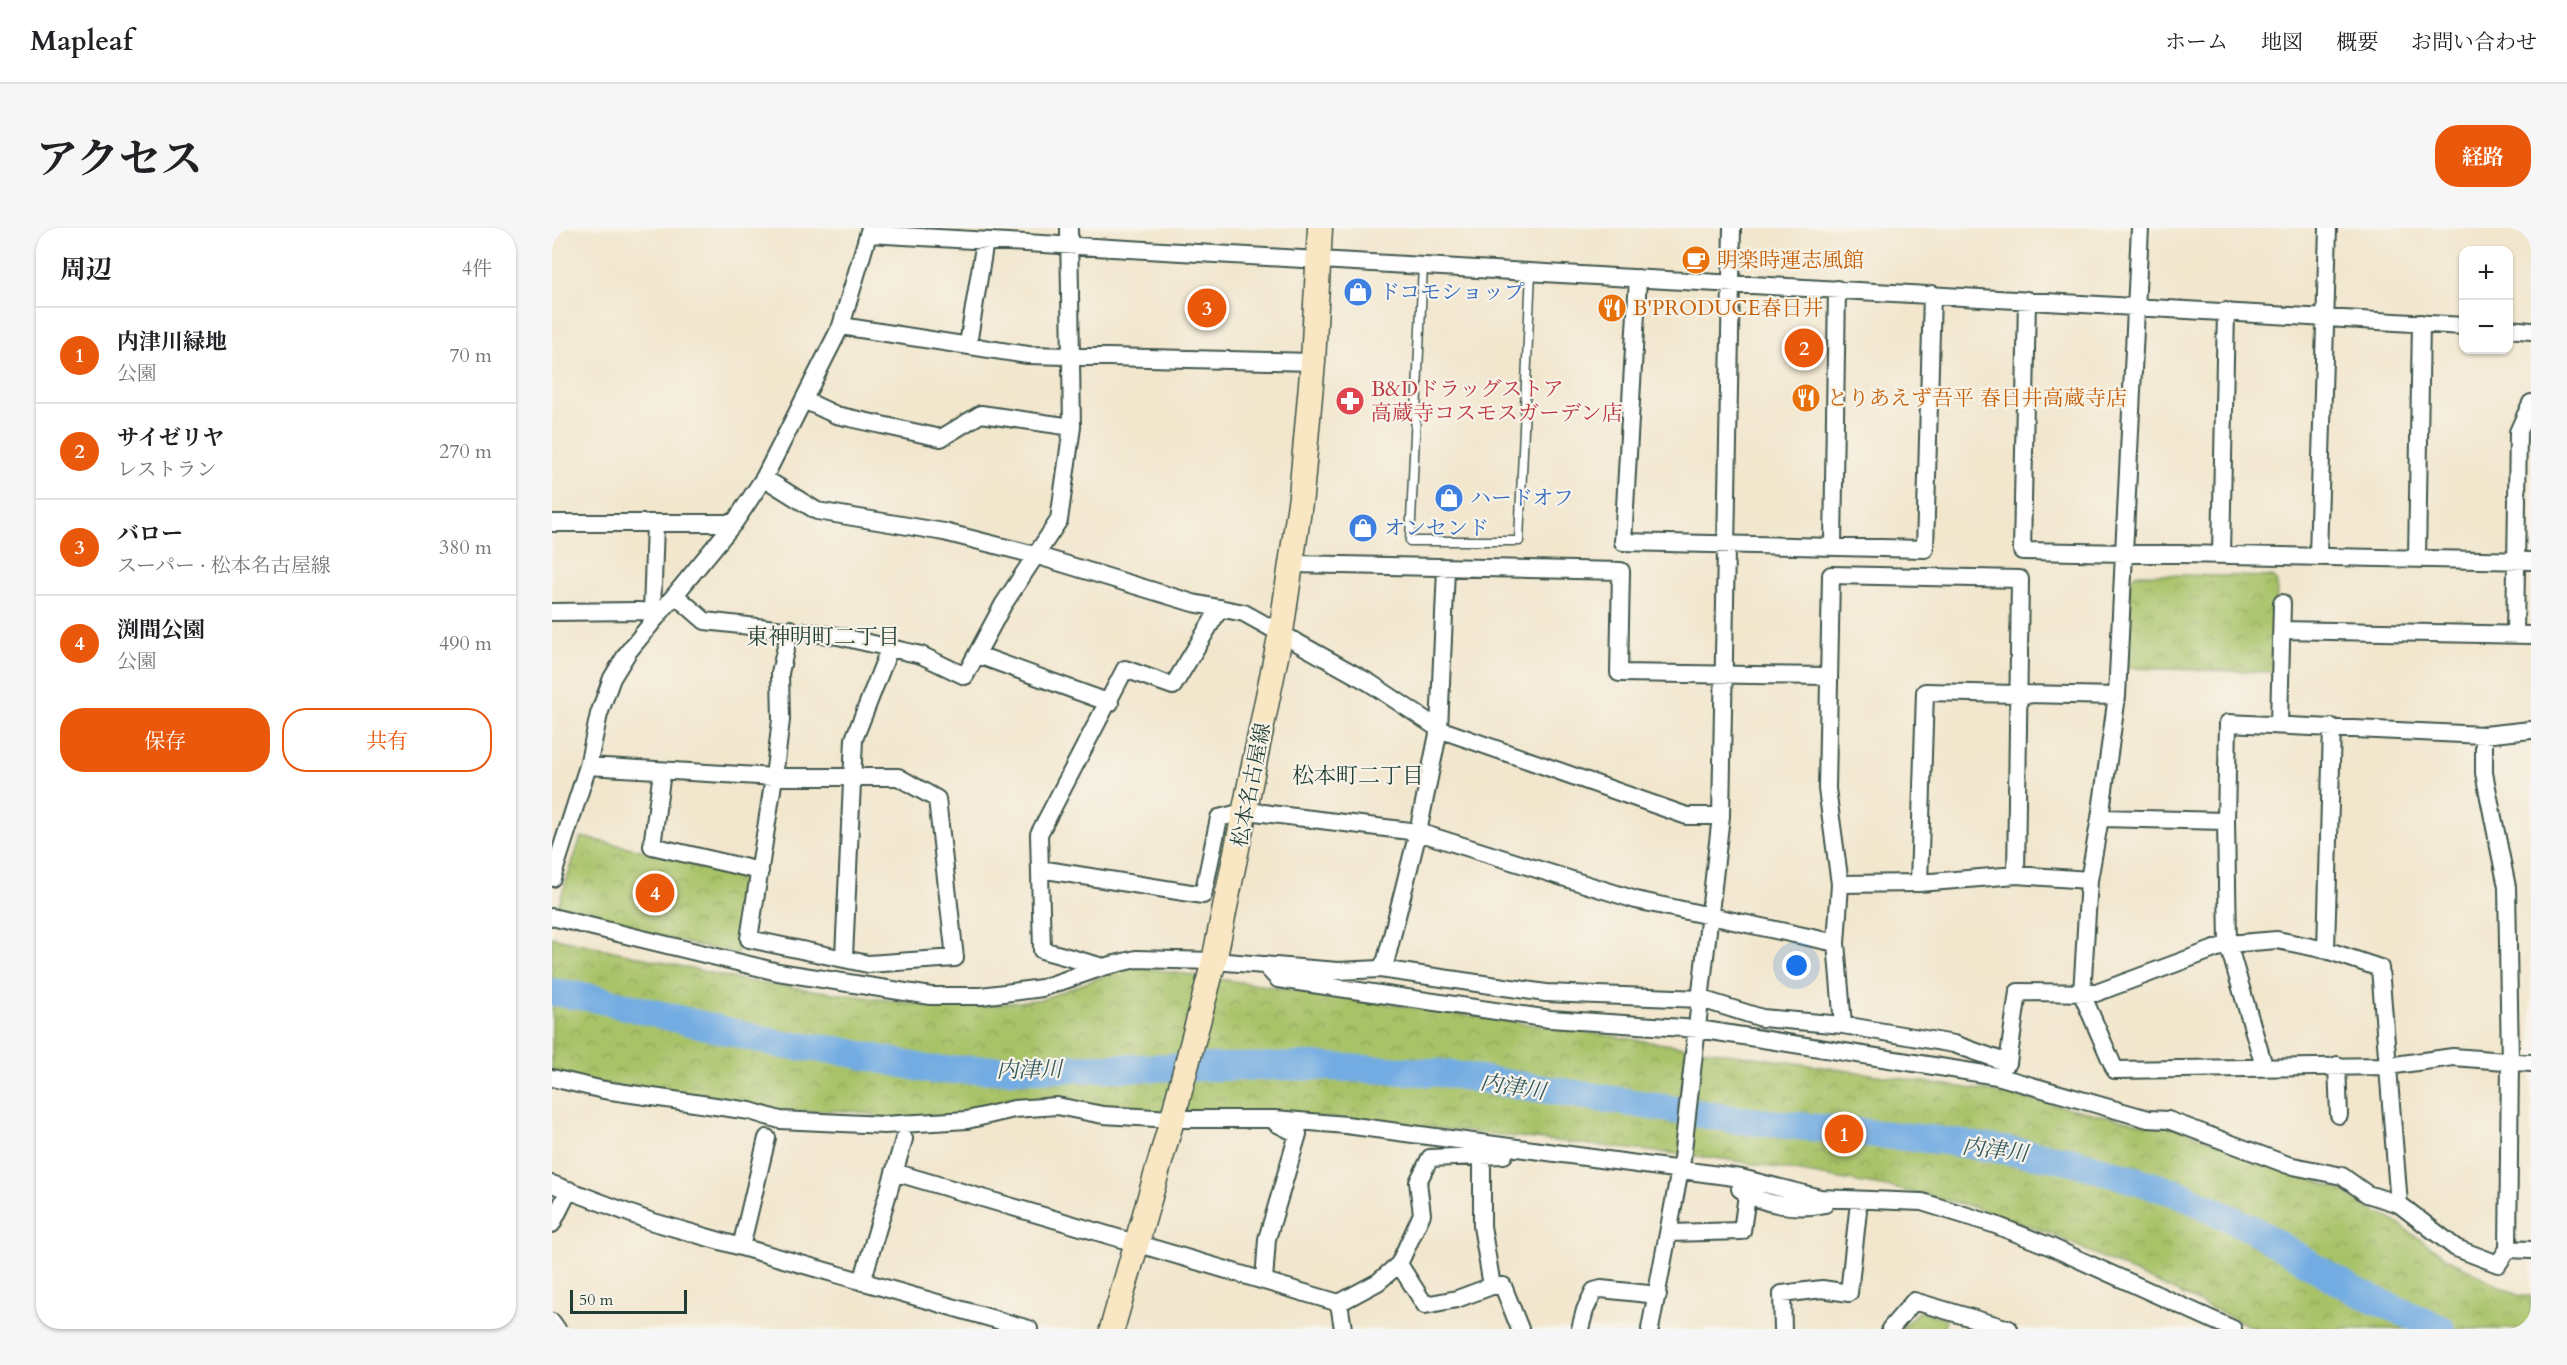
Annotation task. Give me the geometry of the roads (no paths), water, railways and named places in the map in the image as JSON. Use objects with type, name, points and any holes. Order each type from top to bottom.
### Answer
[{"type":"main road","name":"松本名古屋線","points":[[1112,1329],[1173,1116],[1211,969],[1247,811],[1281,633],[1293,564],[1313,362],[1320,228]]},
{"type":"street","points":[[675,595],[705,621],[838,636],[889,650],[921,655],[965,675],[978,655],[1003,604],[1059,520],[1072,427],[1069,354],[1069,228]]},
{"type":"street","points":[[1650,1329],[1682,1165],[1721,816],[1732,228]]},
{"type":"street","points":[[2140,228],[2117,696],[2089,880],[2082,994],[2115,1070],[2163,1071],[2264,1066],[2388,1066],[2453,1057],[2531,1063]]},
{"type":"street","points":[[2318,555],[2328,228]]},
{"type":"street","points":[[552,879],[588,766],[599,714],[612,678],[655,614],[675,595],[734,523],[764,478],[842,326],[869,231],[985,241],[1320,258],[2459,326]]},
{"type":"street","points":[[968,344],[985,241]]},
{"type":"street","points":[[1638,278],[1623,542],[1726,546],[1833,545],[1925,549],[1932,294]]},
{"type":"street","points":[[1833,545],[1837,289]]},
{"type":"street","points":[[2027,300],[2022,551],[2318,555],[2523,561]]},
{"type":"street","points":[[2221,555],[2226,311]]},
{"type":"street","points":[[2417,557],[2421,323]]},
{"type":"street","points":[[842,326],[1028,355],[1069,354],[1313,362]]},
{"type":"street","points":[[2513,329],[2531,331]]},
{"type":"street","points":[[804,400],[836,415],[941,438],[981,414],[1072,427]]},
{"type":"street","points":[[2282,630],[2523,635],[2523,561],[2518,432],[2531,403]]},
{"type":"street","points":[[764,478],[817,511],[944,532],[1035,555],[1193,603],[1244,613],[1370,683],[1439,729],[1687,816],[1721,816]]},
{"type":"street","points":[[552,523],[734,523]]},
{"type":"street","points":[[655,524],[655,614]]},
{"type":"street","points":[[1293,564],[1621,571],[1619,673],[1829,676]]},
{"type":"street","points":[[1380,969],[1386,960],[1418,832],[1439,729],[1446,569]]},
{"type":"street","points":[[1844,1025],[1836,943],[1840,884],[1827,789],[1831,575],[2020,579],[2016,875]]},
{"type":"street","points":[[2279,724],[2282,603]]},
{"type":"street","points":[[1103,967],[1042,950],[1039,834],[1110,703],[1125,669],[1173,686],[1220,608]]},
{"type":"street","points":[[552,612],[655,614]]},
{"type":"street","points":[[588,766],[774,777],[898,777],[937,799],[955,958],[868,964],[844,957],[749,939],[774,777],[781,720],[780,673],[790,629]]},
{"type":"street","points":[[844,957],[854,739],[889,650]]},
{"type":"street","points":[[978,655],[1110,703]]},
{"type":"street","points":[[1919,883],[1925,692],[2117,696]]},
{"type":"street","points":[[2264,1066],[2228,944],[2226,821],[2228,723],[2484,735],[2531,729]]},
{"type":"street","points":[[2326,950],[2332,727]]},
{"type":"street","points":[[1265,965],[1278,979],[1550,1019],[1997,1076],[2148,1119],[2168,1120],[2288,1165],[2342,1176],[2367,1194],[2399,1204],[2456,1248],[2498,1264],[2508,1249],[2510,1061],[2507,887],[2484,773],[2484,735]]},
{"type":"street","points":[[662,772],[652,846],[760,871]]},
{"type":"street","points":[[1040,869],[1203,895],[1219,818],[1247,811],[1418,832],[1636,900],[1836,943]]},
{"type":"street","points":[[2100,818],[2226,821]]},
{"type":"street","points":[[1840,884],[1919,883],[2016,875],[2089,880]]},
{"type":"street","points":[[552,917],[778,972],[931,996],[981,996],[1042,988],[1103,967],[1136,959],[1211,969],[1265,965],[1338,971],[1380,969],[1546,993],[1701,999],[1762,1018],[1844,1025],[1954,1044],[2008,1064],[2018,992],[2096,993],[2228,944],[2277,940],[2326,950],[2380,968],[2399,1204]]},
{"type":"street","points":[[2337,1065],[2339,1115]]},
{"type":"street","points":[[552,1078],[604,1090],[750,1111],[780,1120],[896,1124],[968,1120],[1014,1109],[1057,1106],[1103,1115],[1275,1119],[1346,1125],[1548,1151],[1682,1165],[1858,1211],[1879,1200]]},
{"type":"street","points":[[1264,1281],[1267,1239],[1298,1134],[1276,1123],[1275,1119]]},
{"type":"street","points":[[741,1247],[767,1138]]},
{"type":"street","points":[[862,1282],[904,1139]]},
{"type":"street","points":[[894,1172],[1339,1303],[1378,1282],[1399,1264],[1422,1214],[1418,1182],[1430,1158],[1482,1154],[1536,1155],[1548,1151]]},
{"type":"street","points":[[1482,1154],[1482,1226],[1492,1286]]},
{"type":"street","points":[[1724,1176],[1747,1195],[1793,1207],[1807,1208],[1822,1201],[1922,1202],[1992,1224],[2188,1306],[2233,1329]]},
{"type":"street","points":[[552,1184],[650,1221],[1029,1329]]},
{"type":"street","points":[[552,1224],[569,1190]]},
{"type":"street","points":[[1669,1233],[1742,1231],[1747,1195]]},
{"type":"street","points":[[1783,1329],[1782,1294],[1822,1289],[1849,1293],[1858,1211]]},
{"type":"street","points":[[2508,1249],[2531,1250]]},
{"type":"street","points":[[1399,1264],[1425,1305],[1457,1299],[1492,1286],[1503,1286],[1520,1329]]},
{"type":"street","points":[[1580,1329],[1594,1291],[1601,1289],[1658,1295]]},
{"type":"street","points":[[1890,1329],[1914,1301],[2009,1329]]},
{"type":"street","points":[[1339,1303],[1343,1329]]},
{"type":"street","points":[[552,1322],[557,1329]]},
{"type":"lane","points":[[1423,264],[1410,541],[1520,541],[1531,271]]},
{"type":"waterway","name":"内津川","points":[[552,992],[593,998],[783,1045],[837,1050],[932,1070],[1312,1066],[1442,1073],[1740,1120],[1937,1140],[2069,1160],[2180,1194],[2254,1230],[2353,1290],[2441,1329]]},
{"type":"place","name":"明楽時運志風館","points":[[1696,260]]},
{"type":"place","name":"ドコモショップ","points":[[1358,292]]},
{"type":"place","name":"バロー","points":[[1207,308]]},
{"type":"place","name":"B'PRODUCE春日井","points":[[1612,308]]},
{"type":"place","name":"サイゼリヤ","points":[[1804,348]]},
{"type":"place","name":"とりあえず吾平 春日井高蔵寺店","points":[[1806,398]]},
{"type":"place","name":"B&Dドラッグストア 高蔵寺コスモスガーデン店","points":[[1350,401]]},
{"type":"place","name":"ハードオフ","points":[[1449,498]]},
{"type":"place","name":"オンセンド","points":[[1363,528]]},
{"type":"place","name":"渕間公園","points":[[655,893]]},
{"type":"place","name":"内津川緑地","points":[[1844,1134]]},
{"type":"district","name":"東神明町二丁目","points":[[823,636]]},
{"type":"district","name":"松本町二丁目","points":[[1358,775]]}]
